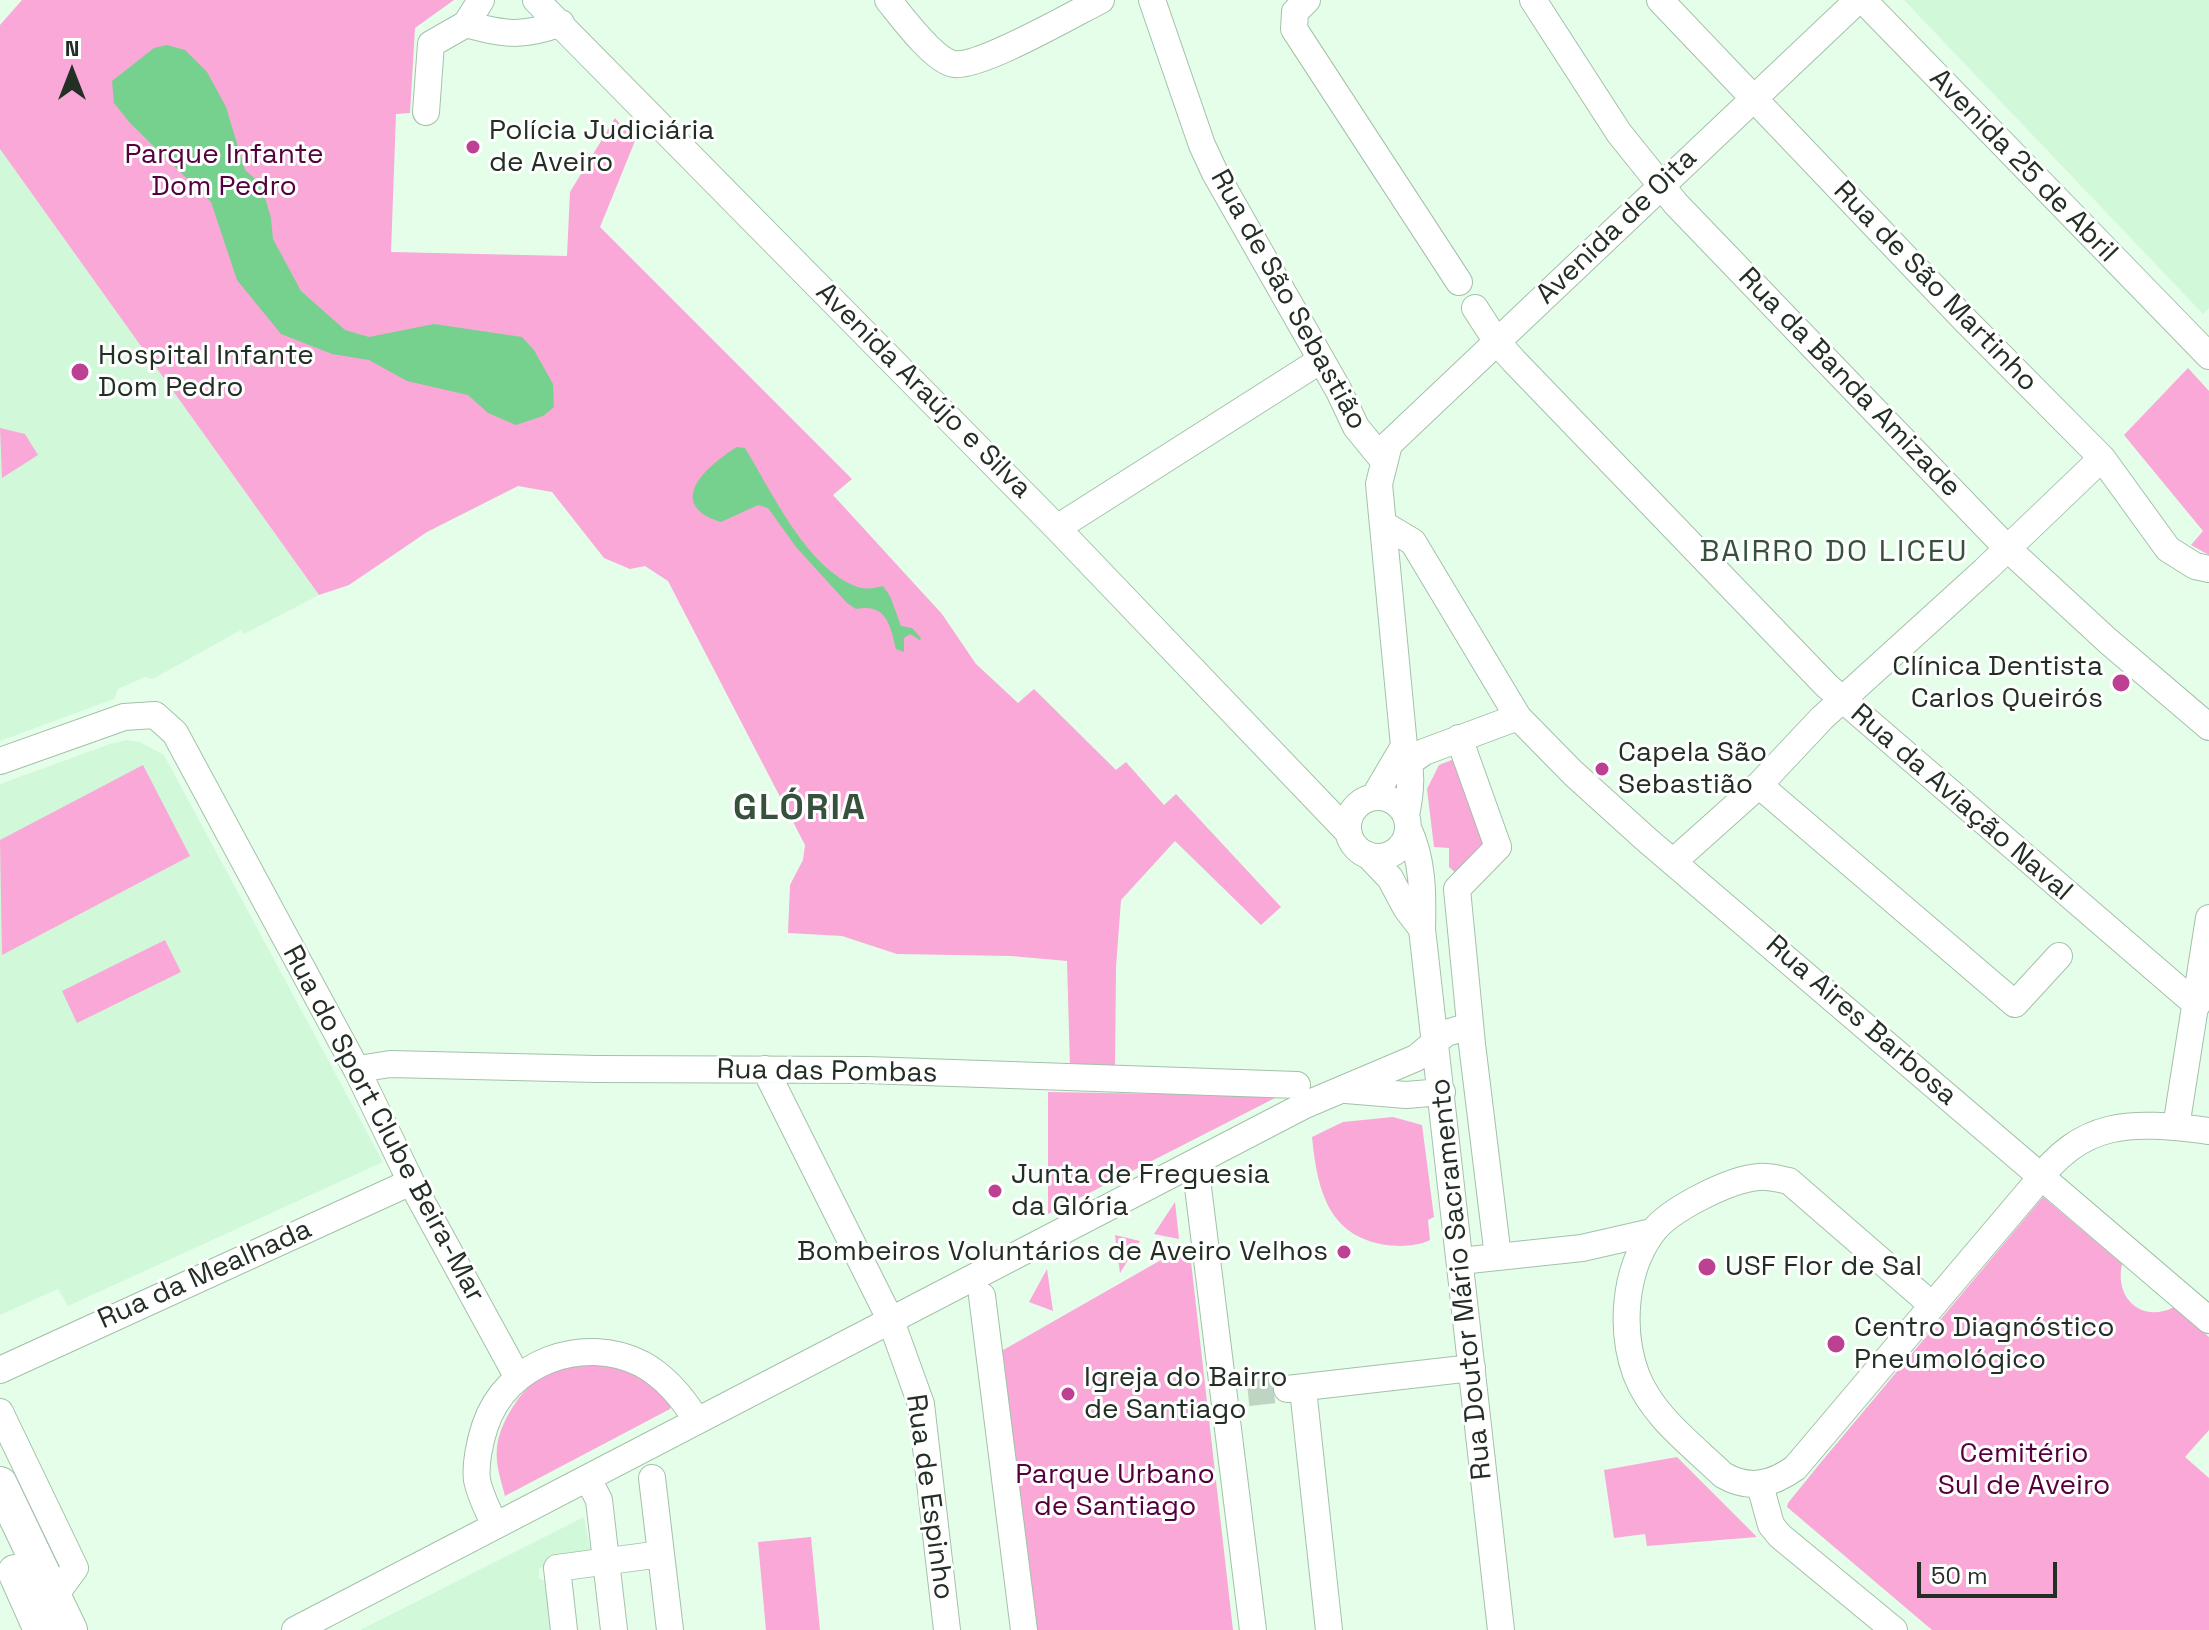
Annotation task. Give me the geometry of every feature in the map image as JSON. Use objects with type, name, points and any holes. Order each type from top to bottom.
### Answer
[{"type":"main road","points":[[0,1484],[70,1630]]},
{"type":"main road","points":[[0,1539],[41,1630]]},
{"type":"street","points":[[426,112],[431,44],[466,24],[481,0]]},
{"type":"street","name":"Avenida Araújo e Silva","points":[[536,0],[1057,528],[1348,832]]},
{"type":"street","points":[[888,0],[935,53],[953,64],[977,61],[1101,0]]},
{"type":"street","name":"Rua de São Sebastião","points":[[1152,0],[1208,159],[1356,427],[1383,460],[1379,484],[1411,794],[1407,821]]},
{"type":"street","points":[[1307,0],[1295,12],[1294,29],[1459,282]]},
{"type":"street","name":"Rua da Banda Amizade","points":[[1533,0],[1619,133],[1661,186],[2007,548],[2108,641],[2209,727]]},
{"type":"street","name":"Rua de São Martinho","points":[[1660,0],[2102,458],[2168,549],[2195,566],[2209,569]]},
{"type":"street","name":"Avenida de Oita","points":[[1383,460],[1389,444],[1752,98],[1860,0]]},
{"type":"street","name":"Avenida 25 de Abril","points":[[1860,0],[2209,356]]},
{"type":"street","points":[[466,24],[495,32],[533,34],[561,23]]},
{"type":"street","name":"Rua da Aviação Naval","points":[[1475,308],[1497,342],[1737,595],[1843,700],[2197,1005]]},
{"type":"street","name":"Avenida 25 de Abril","points":[[2184,332],[2209,365]]},
{"type":"street","points":[[1057,528],[1321,360]]},
{"type":"street","points":[[1674,861],[1759,785],[1822,718],[2102,458]]},
{"type":"street","name":"Rua Aires Barbosa","points":[[1383,524],[1413,542],[1518,717],[1573,773],[2209,1320]]},
{"type":"street","points":[[1388,584],[1429,572]]},
{"type":"street","name":"Rua do Sport Clube Beira-Mar","points":[[0,761],[124,717],[155,715],[175,733],[255,868],[411,1182],[517,1376]]},
{"type":"street","points":[[1306,786],[1368,799],[1393,801],[1407,821],[1406,837],[1387,856],[1368,855],[1355,846],[1348,832],[1350,815],[1368,799],[1407,754],[1424,752],[1518,717]]},
{"type":"street","points":[[1459,738],[1498,847],[1457,889],[1498,1257]]},
{"type":"street","points":[[1759,785],[2015,1004],[2059,956]]},
{"type":"street","name":"Rua Doutor Mário Sacramento","points":[[1407,821],[1418,851],[1422,929],[1501,1630]]},
{"type":"street","name":"Rua Doutor Mário Sacramento","points":[[1368,855],[1390,878],[1422,929]]},
{"type":"street","points":[[2176,1127],[2209,918]]},
{"type":"street","points":[[295,1630],[1305,1105],[1416,1058],[1455,1028],[1470,1026]]},
{"type":"street","name":"Rua das Pombas","points":[[358,1072],[390,1064],[867,1070],[1297,1085]]},
{"type":"street","name":"Rua de Espinho","points":[[765,1069],[891,1321],[921,1404],[947,1630]]},
{"type":"street","points":[[1345,1090],[1406,1095],[1442,1092]]},
{"type":"street","points":[[1652,1232],[1629,1287],[1628,1338],[1636,1373],[1654,1409],[1723,1475],[1735,1482],[1760,1485],[1795,1468],[2052,1162],[2078,1142],[2107,1129],[2152,1124],[2209,1131]]},
{"type":"street","points":[[1195,1163],[1237,1394],[1253,1630]]},
{"type":"street","points":[[1460,1261],[1582,1248],[1652,1232],[1703,1196],[1730,1183],[1760,1176],[1789,1181],[1932,1305]]},
{"type":"street","name":"Rua da Mealhada","points":[[0,1370],[411,1182]]},
{"type":"street","points":[[1582,1248],[1611,1258],[1629,1287]]},
{"type":"street","points":[[982,1296],[1024,1630]]},
{"type":"street","points":[[495,1526],[477,1480],[481,1439],[499,1397],[517,1376],[537,1364],[578,1353],[622,1356],[644,1365],[666,1382],[685,1401],[697,1421]]},
{"type":"street","points":[[1329,1630],[1295,1389],[1472,1368]]},
{"type":"street","points":[[0,1412],[75,1568],[53,1598]]},
{"type":"street","points":[[652,1478],[670,1630]]},
{"type":"street","points":[[588,1479],[599,1500],[614,1630]]},
{"type":"street","points":[[1760,1485],[1771,1525],[1780,1536],[1894,1630]]},
{"type":"street","points":[[564,1630],[557,1568],[661,1554]]},
{"type":"shaded area","points":[[1904,0],[2209,0],[2209,308],[2203,314]]},
{"type":"shaded area","points":[[167,45],[185,50],[207,72],[226,107],[245,170],[261,184],[271,218],[273,239],[301,291],[345,330],[369,337],[434,324],[522,337],[534,350],[553,384],[554,407],[543,416],[516,425],[488,413],[468,395],[407,381],[369,360],[332,354],[281,334],[237,280],[211,202],[130,123],[114,103],[112,81],[154,48]]},
{"type":"shaded area","name":"Hospital Infante Dom Pedro","points":[[0,149],[319,595],[244,634],[241,630],[153,679],[145,677],[118,689],[114,699],[0,741]]},
{"type":"shaded area","points":[[737,447],[745,448],[792,527],[823,564],[858,587],[883,586],[901,626],[912,628],[920,640],[910,634],[904,638],[904,652],[896,649],[885,617],[874,609],[856,609],[847,603],[796,547],[768,508],[758,505],[721,522],[704,514],[695,505],[693,495],[703,474]]},
{"type":"shaded area","points":[[126,740],[140,742],[164,755],[383,1162],[68,1306],[58,1289],[0,1315],[0,784]]},
{"type":"shaded area","points":[[584,1517],[592,1558],[539,1568],[539,1578],[548,1582],[553,1630],[360,1630]]},
{"type":"green space","name":"Parque Infante Dom Pedro","points":[[22,0],[454,0],[415,28],[410,113],[396,114],[391,252],[567,256],[570,192],[615,118],[635,141],[600,227],[852,479],[833,495],[942,614],[976,664],[1018,703],[1034,689],[1116,770],[1126,762],[1164,805],[1176,794],[1281,907],[1261,925],[1175,841],[1121,900],[1116,967],[1115,1070],[1070,1067],[1067,961],[1011,956],[897,954],[842,936],[788,933],[790,885],[803,860],[805,845],[668,581],[645,566],[630,569],[604,558],[552,492],[518,486],[427,532],[349,585],[319,595],[0,149],[0,25]]},
{"type":"green space","points":[[2188,368],[2209,391],[2209,555],[2191,545],[2203,531],[2124,435]]},
{"type":"green space","points":[[0,428],[25,434],[38,455],[2,478]]},
{"type":"green space","points":[[1459,757],[1487,844],[1458,875],[1449,867],[1449,848],[1434,847],[1427,789],[1439,765]]},
{"type":"green space","points":[[143,765],[190,856],[2,955],[0,840]]},
{"type":"green space","points":[[165,940],[181,972],[77,1023],[62,991]]},
{"type":"green space","points":[[1048,1092],[1279,1096],[1048,1214]]},
{"type":"green space","points":[[1393,1117],[1422,1125],[1434,1217],[1428,1220],[1430,1240],[1415,1245],[1387,1245],[1351,1232],[1329,1207],[1317,1174],[1312,1137],[1343,1122]]},
{"type":"green space","name":"Cemitério Sul de Aveiro","points":[[2043,1197],[2122,1264],[2122,1287],[2133,1305],[2151,1312],[2174,1307],[2209,1337],[2209,1430],[2185,1457],[2209,1478],[2209,1630],[1932,1630],[1787,1507]]},
{"type":"green space","points":[[1175,1202],[1179,1239],[1154,1234]]},
{"type":"green space","points":[[1115,1235],[1140,1241],[1120,1273]]},
{"type":"green space","name":"Parque Urbano de Santiago","points":[[1189,1244],[1233,1630],[1029,1630],[998,1353]]},
{"type":"green space","points":[[1047,1269],[1053,1311],[1029,1302]]},
{"type":"green space","points":[[615,1364],[650,1382],[671,1404],[670,1409],[505,1496],[497,1460],[499,1436],[510,1411],[527,1388],[559,1366]]},
{"type":"green space","points":[[1677,1457],[1757,1537],[1647,1546],[1645,1534],[1614,1538],[1604,1470]]},
{"type":"green space","points":[[811,1537],[820,1630],[766,1630],[758,1542]]},
{"type":"tunnel","points":[[1248,1393],[1287,1389]]},
{"type":"place","name":"Polícia Judiciária de Aveiro","points":[[473,147]]},
{"type":"place","name":"Hospital Infante Dom Pedro","points":[[80,372]]},
{"type":"place","name":"Clínica Dentista Carlos Queirós","points":[[2121,683]]},
{"type":"place","name":"Capela São Sebastião","points":[[1602,769]]},
{"type":"place","name":"Junta de Freguesia da Glória","points":[[995,1191]]},
{"type":"place","name":"Bombeiros Voluntários de Aveiro Velhos","points":[[1344,1252]]},
{"type":"place","name":"USF Flor de Sal","points":[[1707,1267]]},
{"type":"place","name":"Centro Diagnóstico Pneumológico","points":[[1836,1344]]},
{"type":"place","name":"Igreja do Bairro de Santiago","points":[[1068,1394]]},
{"type":"district","name":"BAIRRO DO LICEU","points":[[1834,553]]},
{"type":"district","name":"GLÓRIA","points":[[800,809]]}]
